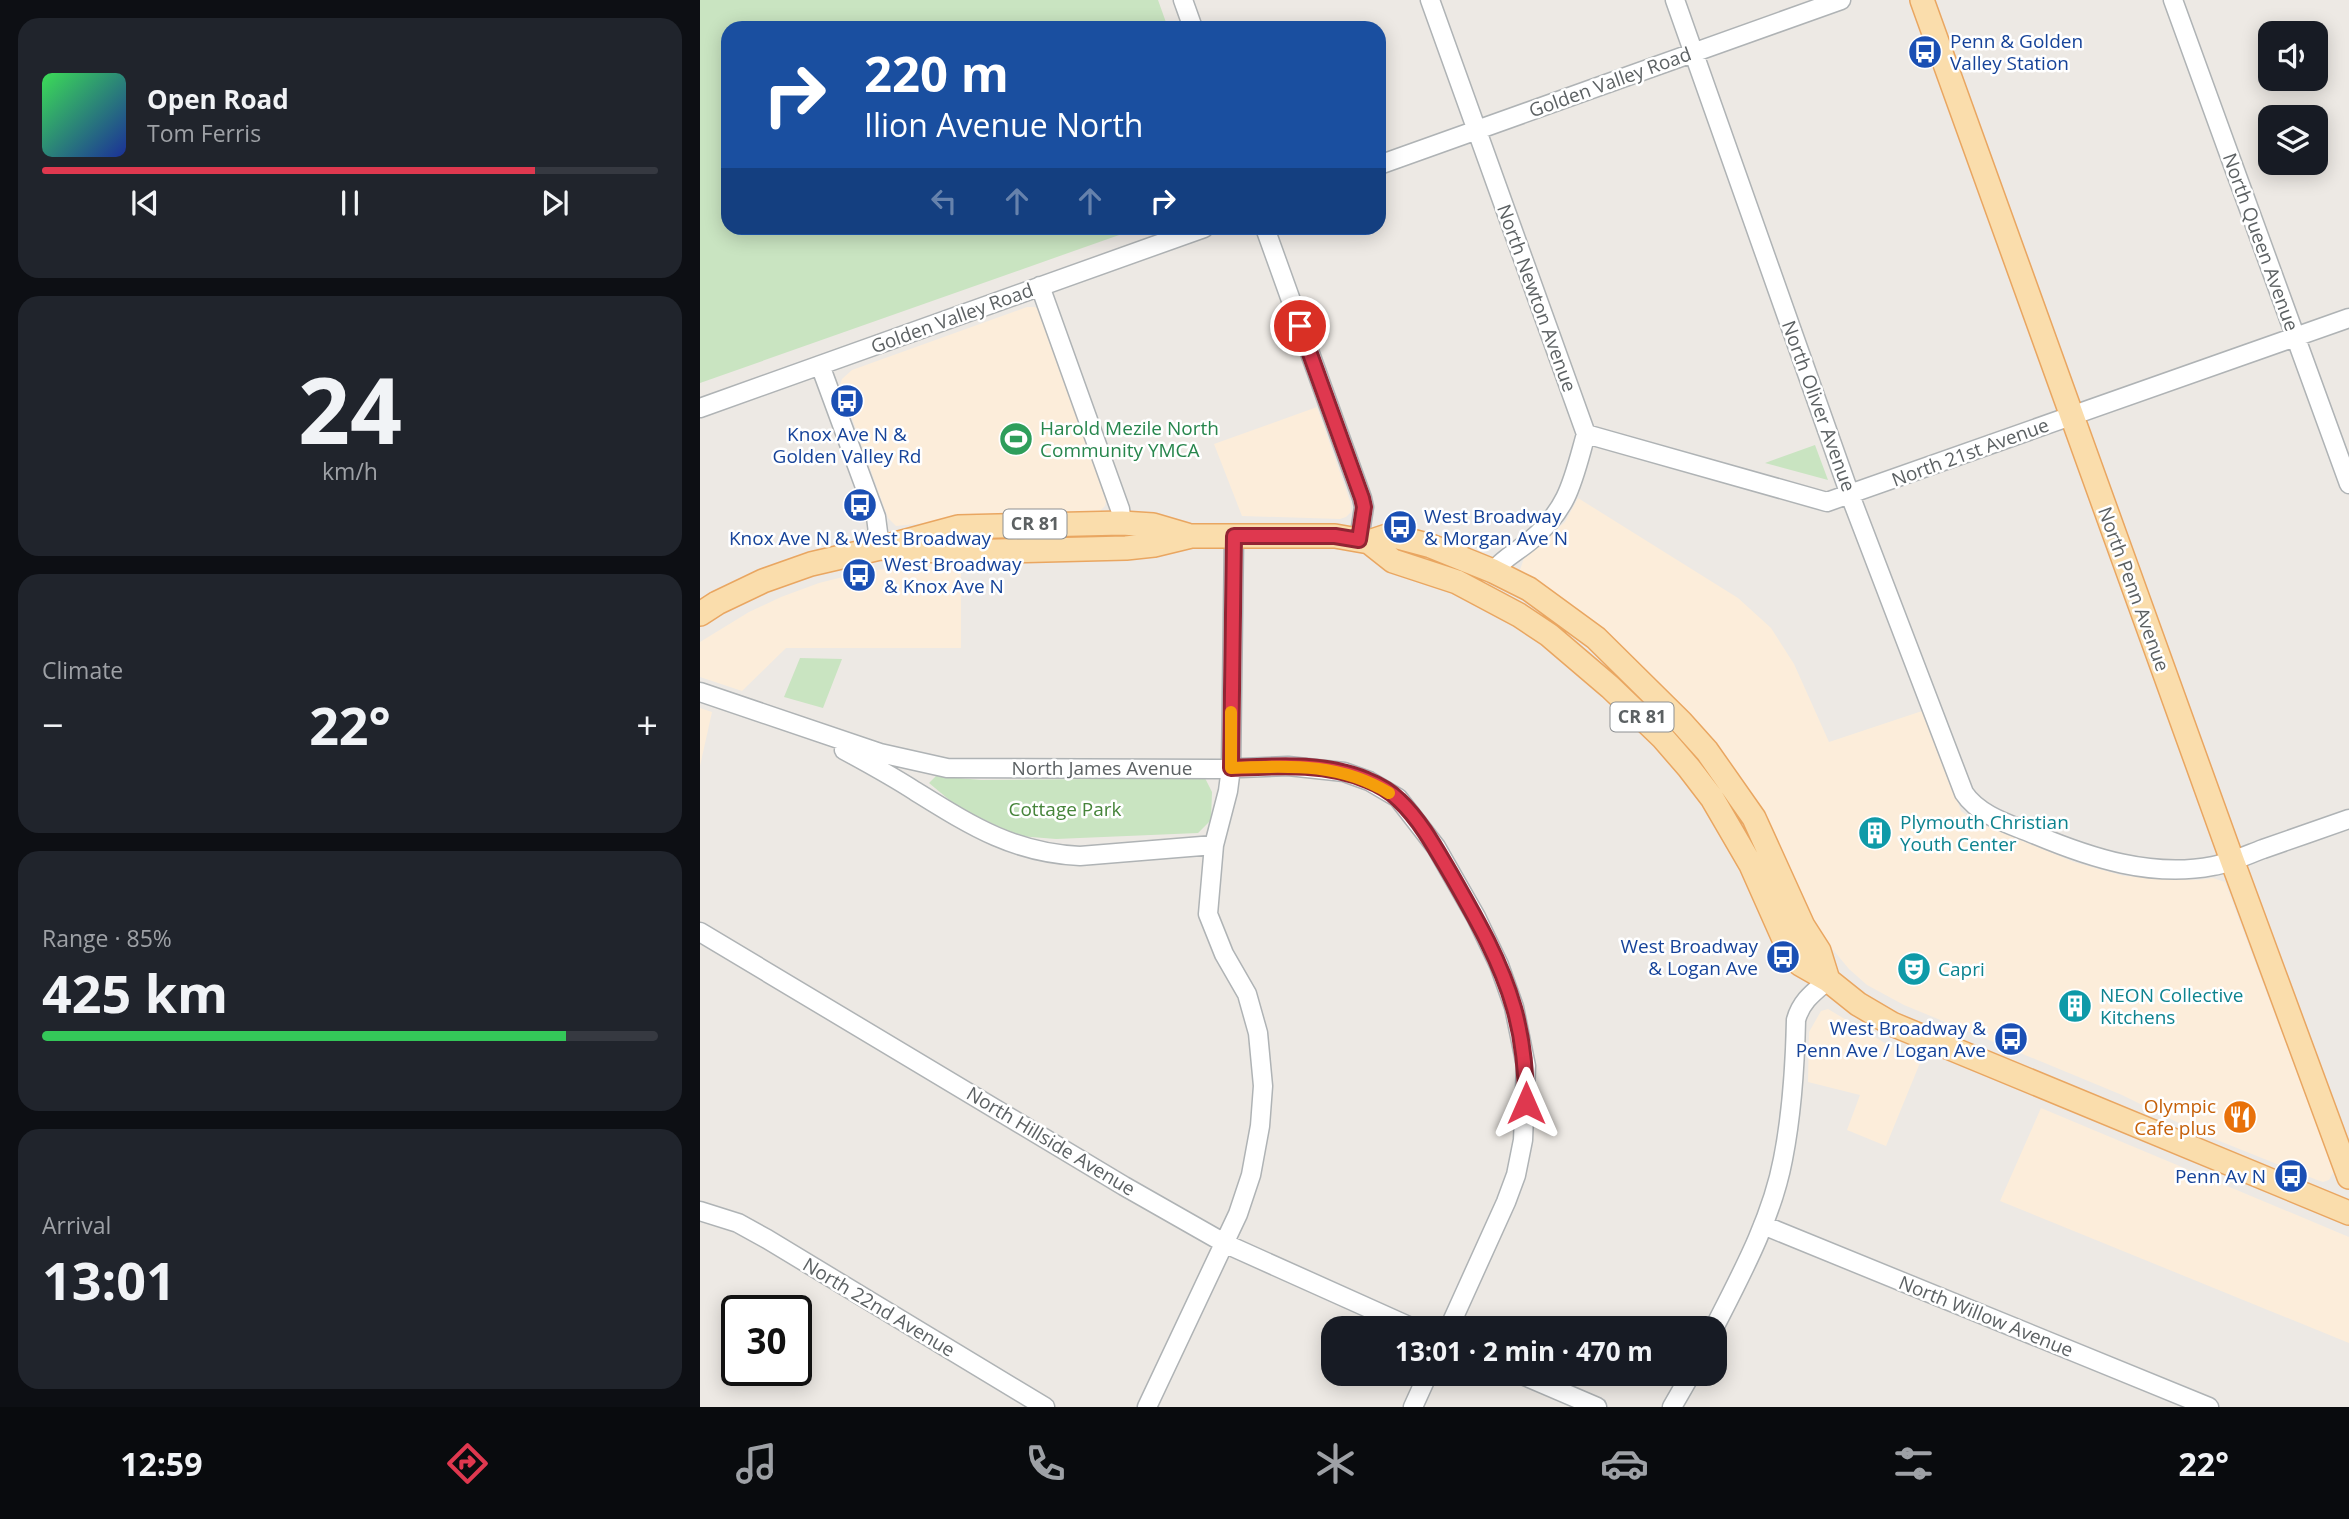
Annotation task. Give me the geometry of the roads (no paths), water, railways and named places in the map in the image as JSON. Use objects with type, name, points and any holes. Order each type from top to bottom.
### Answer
[{"type":"main road","name":"North Penn Avenue","points":[[1922,0],[2349,1177]]},
{"type":"main road","name":"CR 81","points":[[700,614],[763,581],[811,564],[958,527],[1122,523],[1153,526],[1191,536]]},
{"type":"main road","name":"CR 81","points":[[880,548],[961,552],[1126,548],[1154,545],[1191,536],[1335,536],[1364,541],[1390,535],[1431,546],[1493,571],[1529,589],[1595,638],[1707,751],[1754,818],[1803,926],[1819,951],[1828,980]]},
{"type":"main road","name":"CR 81","points":[[1364,541],[1393,561],[1457,582],[1519,615],[1577,657],[1637,712],[1689,768],[1712,798],[1751,865],[1783,937],[1800,964],[1828,980],[1858,1004],[1892,1024],[2349,1213]]},
{"type":"street","points":[[1183,0],[1190,21]]},
{"type":"street","name":"North Newton Avenue","points":[[1430,0],[1586,434]]},
{"type":"street","name":"North Oliver Avenue","points":[[1675,0],[1850,495],[1964,793],[1974,807],[2025,831],[2081,853],[2127,865],[2193,869],[2232,860]]},
{"type":"street","name":"Golden Valley Road","points":[[1386,162],[1841,0]]},
{"type":"street","name":"North Queen Avenue","points":[[2174,0],[2349,484]]},
{"type":"street","name":"Golden Valley Road","points":[[700,408],[1184,235]]},
{"type":"street","points":[[1268,235],[1362,498],[1364,541]]},
{"type":"street","points":[[1040,286],[1120,509],[1122,523]]},
{"type":"street","name":"North 21st Avenue","points":[[1586,434],[1827,502],[2349,318]]},
{"type":"street","points":[[820,365],[876,517],[880,548]]},
{"type":"street","points":[[1493,571],[1506,557],[1529,542],[1557,514],[1568,497],[1586,434]]},
{"type":"street","points":[[1147,1407],[1226,1244],[1251,1175],[1260,1126],[1263,1086],[1258,1033],[1241,981],[1224,954],[1208,914],[1214,845],[1231,768],[1234,536]]},
{"type":"street","name":"North James Avenue","points":[[700,692],[880,753],[947,768],[1287,766],[1344,772],[1369,781],[1398,798],[1436,847],[1476,917],[1499,965],[1514,1007],[1526,1066],[1522,1140],[1516,1175],[1454,1316]]},
{"type":"street","name":"North James Avenue","points":[[814,732],[954,817],[989,835],[1025,847],[1080,856],[1214,845]]},
{"type":"street","points":[[2232,860],[2349,819]]},
{"type":"street","name":"North Hillside Avenue","points":[[700,932],[1226,1244],[1386,1316]]},
{"type":"street","points":[[1720,1316],[1763,1225],[1785,1150],[1793,1095],[1796,1020],[1804,1000],[1828,980]]},
{"type":"street","name":"North 22nd Avenue","points":[[703,1215],[738,1223],[767,1239],[1045,1407]]},
{"type":"street","name":"North Willow Avenue","points":[[1763,1225],[2209,1407]]},
{"type":"street","points":[[1413,1407],[1423,1386]]},
{"type":"street","points":[[1548,1386],[1597,1407]]},
{"type":"street","points":[[1672,1407],[1684,1386]]},
{"type":"place","name":"Penn & Golden Valley Station","points":[[1925,52]]},
{"type":"place","name":"Knox Ave N & Golden Valley Rd","points":[[847,401]]},
{"type":"place","name":"Harold Mezile North Community YMCA","points":[[1016,439]]},
{"type":"place","name":"Knox Ave N & West Broadway","points":[[860,505]]},
{"type":"place","name":"West Broadway & Morgan Ave N","points":[[1400,527]]},
{"type":"place","name":"West Broadway & Knox Ave N","points":[[859,575]]},
{"type":"place","name":"Plymouth Christian Youth Center","points":[[1875,833]]},
{"type":"place","name":"West Broadway & Logan Ave","points":[[1783,957]]},
{"type":"place","name":"Capri","points":[[1914,969]]},
{"type":"place","name":"NEON Collective Kitchens","points":[[2075,1006]]},
{"type":"place","name":"West Broadway & Penn Ave / Logan Ave","points":[[2011,1039]]},
{"type":"place","name":"Olympic Cafe plus","points":[[2240,1117]]},
{"type":"place","name":"Penn Av N","points":[[2291,1176]]},
{"type":"park label","name":"Cottage Park","points":[[1065,809]]}]
